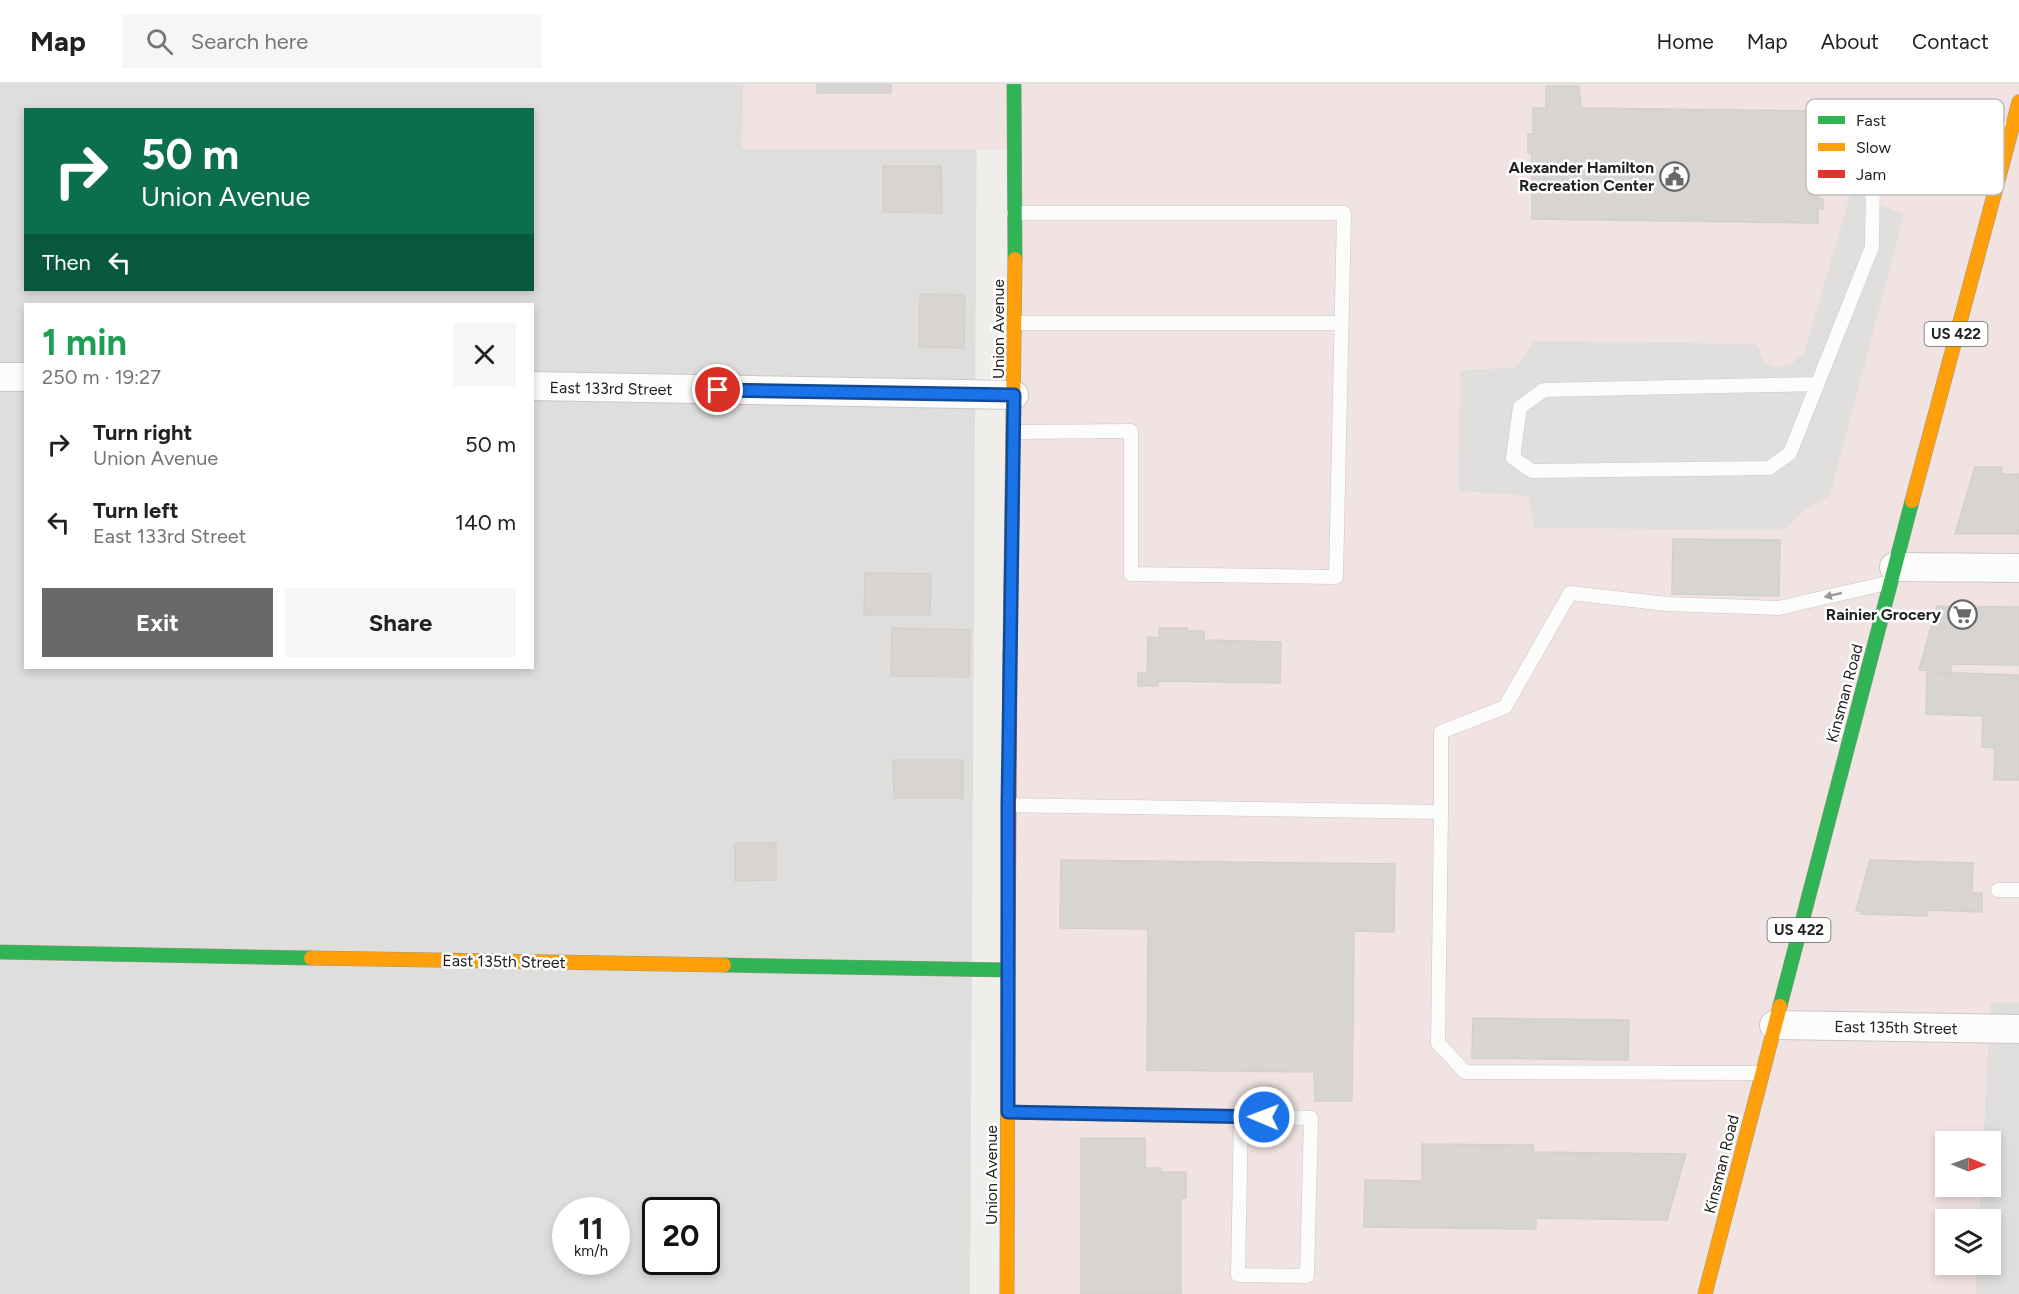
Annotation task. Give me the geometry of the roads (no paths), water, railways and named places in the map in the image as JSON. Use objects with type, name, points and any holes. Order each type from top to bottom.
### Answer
[{"type":"main road","name":"Union Avenue","points":[[1007,1294],[1008,805],[1015,323],[1014,84]]},
{"type":"main road","name":"Kinsman Road","points":[[2004,170],[2019,102]]},
{"type":"main road","name":"Kinsman Road","points":[[1705,1294],[1892,574],[1997,195]]},
{"type":"main road","name":"East 135th Street","points":[[0,952],[1008,970]]},
{"type":"street","points":[[0,377],[24,377]]},
{"type":"street","name":"East 133rd Street","points":[[534,386],[1014,395]]},
{"type":"street","points":[[1892,574],[2019,568]]},
{"type":"street","name":"East 135th Street","points":[[1774,1025],[2019,1029]]},
{"type":"lane","points":[[1818,384],[1544,390],[1520,407],[1513,458],[1532,471],[1769,468],[1790,453],[1818,384],[1872,247],[1873,195]]},
{"type":"lane","points":[[1013,432],[1131,431],[1131,574],[1336,576],[1344,213],[1014,213]]},
{"type":"lane","points":[[1015,323],[1342,323]]},
{"type":"lane","points":[[1761,1073],[1465,1072],[1438,1043],[1441,732],[1505,707],[1570,594],[1667,604],[1779,608],[1892,574]]},
{"type":"lane","points":[[1008,805],[1441,812]]},
{"type":"lane","points":[[1998,890],[2019,890]]},
{"type":"lane","points":[[1008,1112],[1241,1116],[1311,1118],[1307,1276],[1238,1275],[1241,1116]]},
{"type":"place","name":"Alexander Hamilton Recreation Center","points":[[1675,176]]},
{"type":"place","name":"Rainier Grocery","points":[[1962,614]]}]
